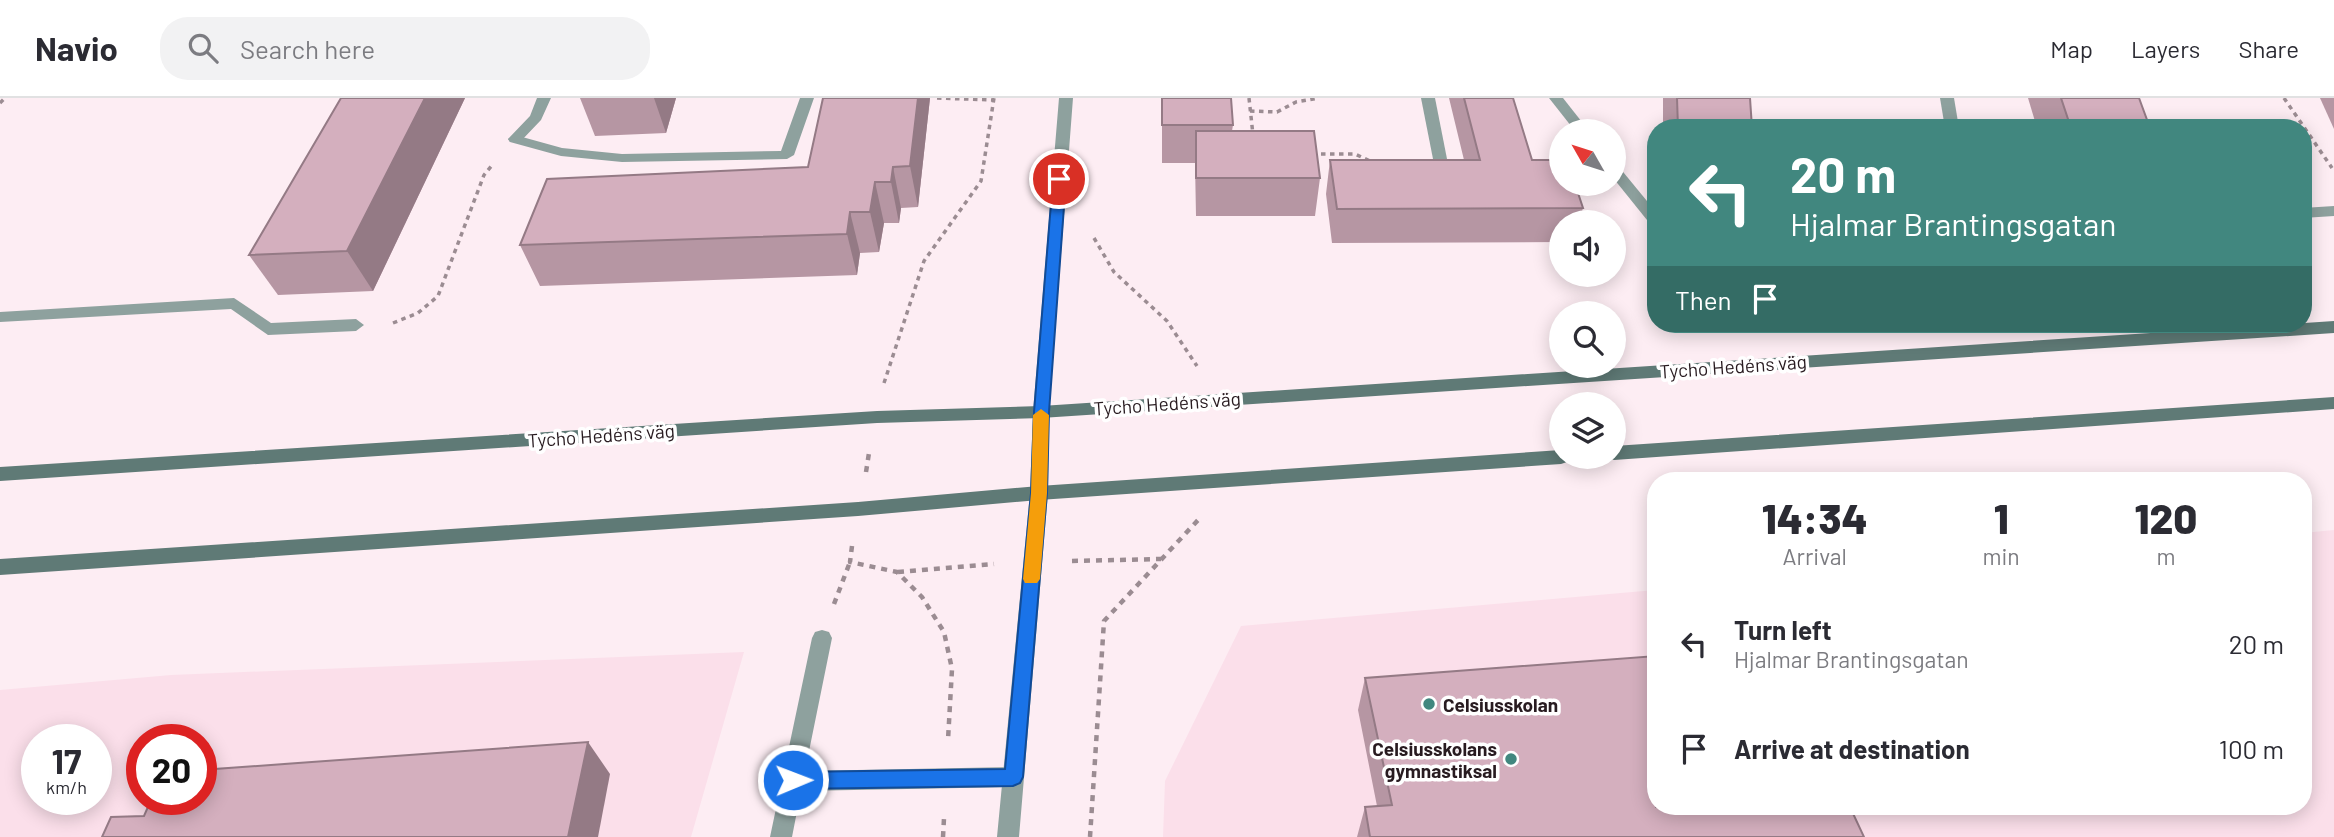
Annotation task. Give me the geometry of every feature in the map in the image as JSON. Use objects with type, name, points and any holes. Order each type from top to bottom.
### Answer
[{"type":"main road","name":"Tycho Hedéns väg","points":[[2312,328],[2334,327]]},
{"type":"main road","name":"Tycho Hedéns väg","points":[[0,474],[877,417],[1041,412],[2243,333]]},
{"type":"main road","points":[[1626,452],[2334,403]]},
{"type":"main road","points":[[0,567],[858,509],[1039,493],[1549,458]]},
{"type":"street","points":[[544,98],[536,117],[515,139],[561,152],[622,158],[787,156],[807,98]]},
{"type":"street","points":[[1008,837],[1039,493],[1041,412],[1066,98]]},
{"type":"street","points":[[1428,98],[1441,164]]},
{"type":"street","points":[[1556,98],[1573,119]]},
{"type":"street","points":[[1947,98],[1950,119]]},
{"type":"street","points":[[1626,185],[1647,211]]},
{"type":"street","points":[[2312,213],[2334,212]]},
{"type":"street","points":[[0,317],[234,303],[268,329],[356,325]]},
{"type":"street","points":[[781,837],[822,638]]},
{"type":"street","points":[[793,780],[1013,777]]},
{"type":"path","points":[[0,103],[5,98]]},
{"type":"path","points":[[937,98],[993,100]]},
{"type":"path","points":[[1249,98],[1254,143]]},
{"type":"path","points":[[1250,111],[1277,112],[1296,102],[1319,98]]},
{"type":"path","points":[[2284,98],[2298,119]]},
{"type":"path","points":[[356,325],[392,324],[418,313],[438,296],[484,175],[515,139]]},
{"type":"path","points":[[2312,139],[2332,168]]},
{"type":"path","points":[[1305,154],[1354,154],[1377,165]]},
{"type":"shaded area","name":"Celsiusskolan","points":[[2334,530],[2334,837],[1163,837],[1165,781],[1241,626],[1647,591],[1647,815],[2312,815],[2312,532]]},
{"type":"shaded area","points":[[744,652],[691,837],[0,837],[0,690],[171,675]]},
{"type":"building","points":[[341,98],[425,98],[347,251],[249,255]]},
{"type":"building","points":[[823,98],[918,98],[910,166],[893,167],[891,182],[875,182],[870,212],[850,212],[847,234],[520,245],[547,179],[808,167]]},
{"type":"building","points":[[1162,98],[1231,98],[1233,125],[1162,125]]},
{"type":"building","points":[[1464,98],[1513,98],[1532,160],[1549,160],[1549,196],[1579,196],[1583,208],[1337,209],[1330,160],[1480,160]]},
{"type":"building","points":[[1677,98],[1750,98],[1751,119],[1678,119]]},
{"type":"building","points":[[2061,98],[2139,98],[2147,119],[2068,119]]},
{"type":"building","points":[[1196,131],[1314,131],[1320,178],[1196,178]]},
{"type":"building","name":"Celsiusskolans gymnastiksal","points":[[1647,657],[1647,815],[1854,815],[1864,837],[1370,837],[1365,807],[1392,805],[1365,678]]},
{"type":"building","points":[[588,742],[568,837],[102,837],[111,817],[217,815],[217,769]]},
{"type":"slow traffic","points":[[1031,579],[1039,493],[1041,415]]},
{"type":"place","name":"Celsiusskolan","points":[[1429,704]]},
{"type":"place","name":"Celsiusskolans gymnastiksal","points":[[1511,759]]},
{"type":"route","points":[[793,780],[1013,777],[1039,493],[1041,412],[1059,179]]}]
